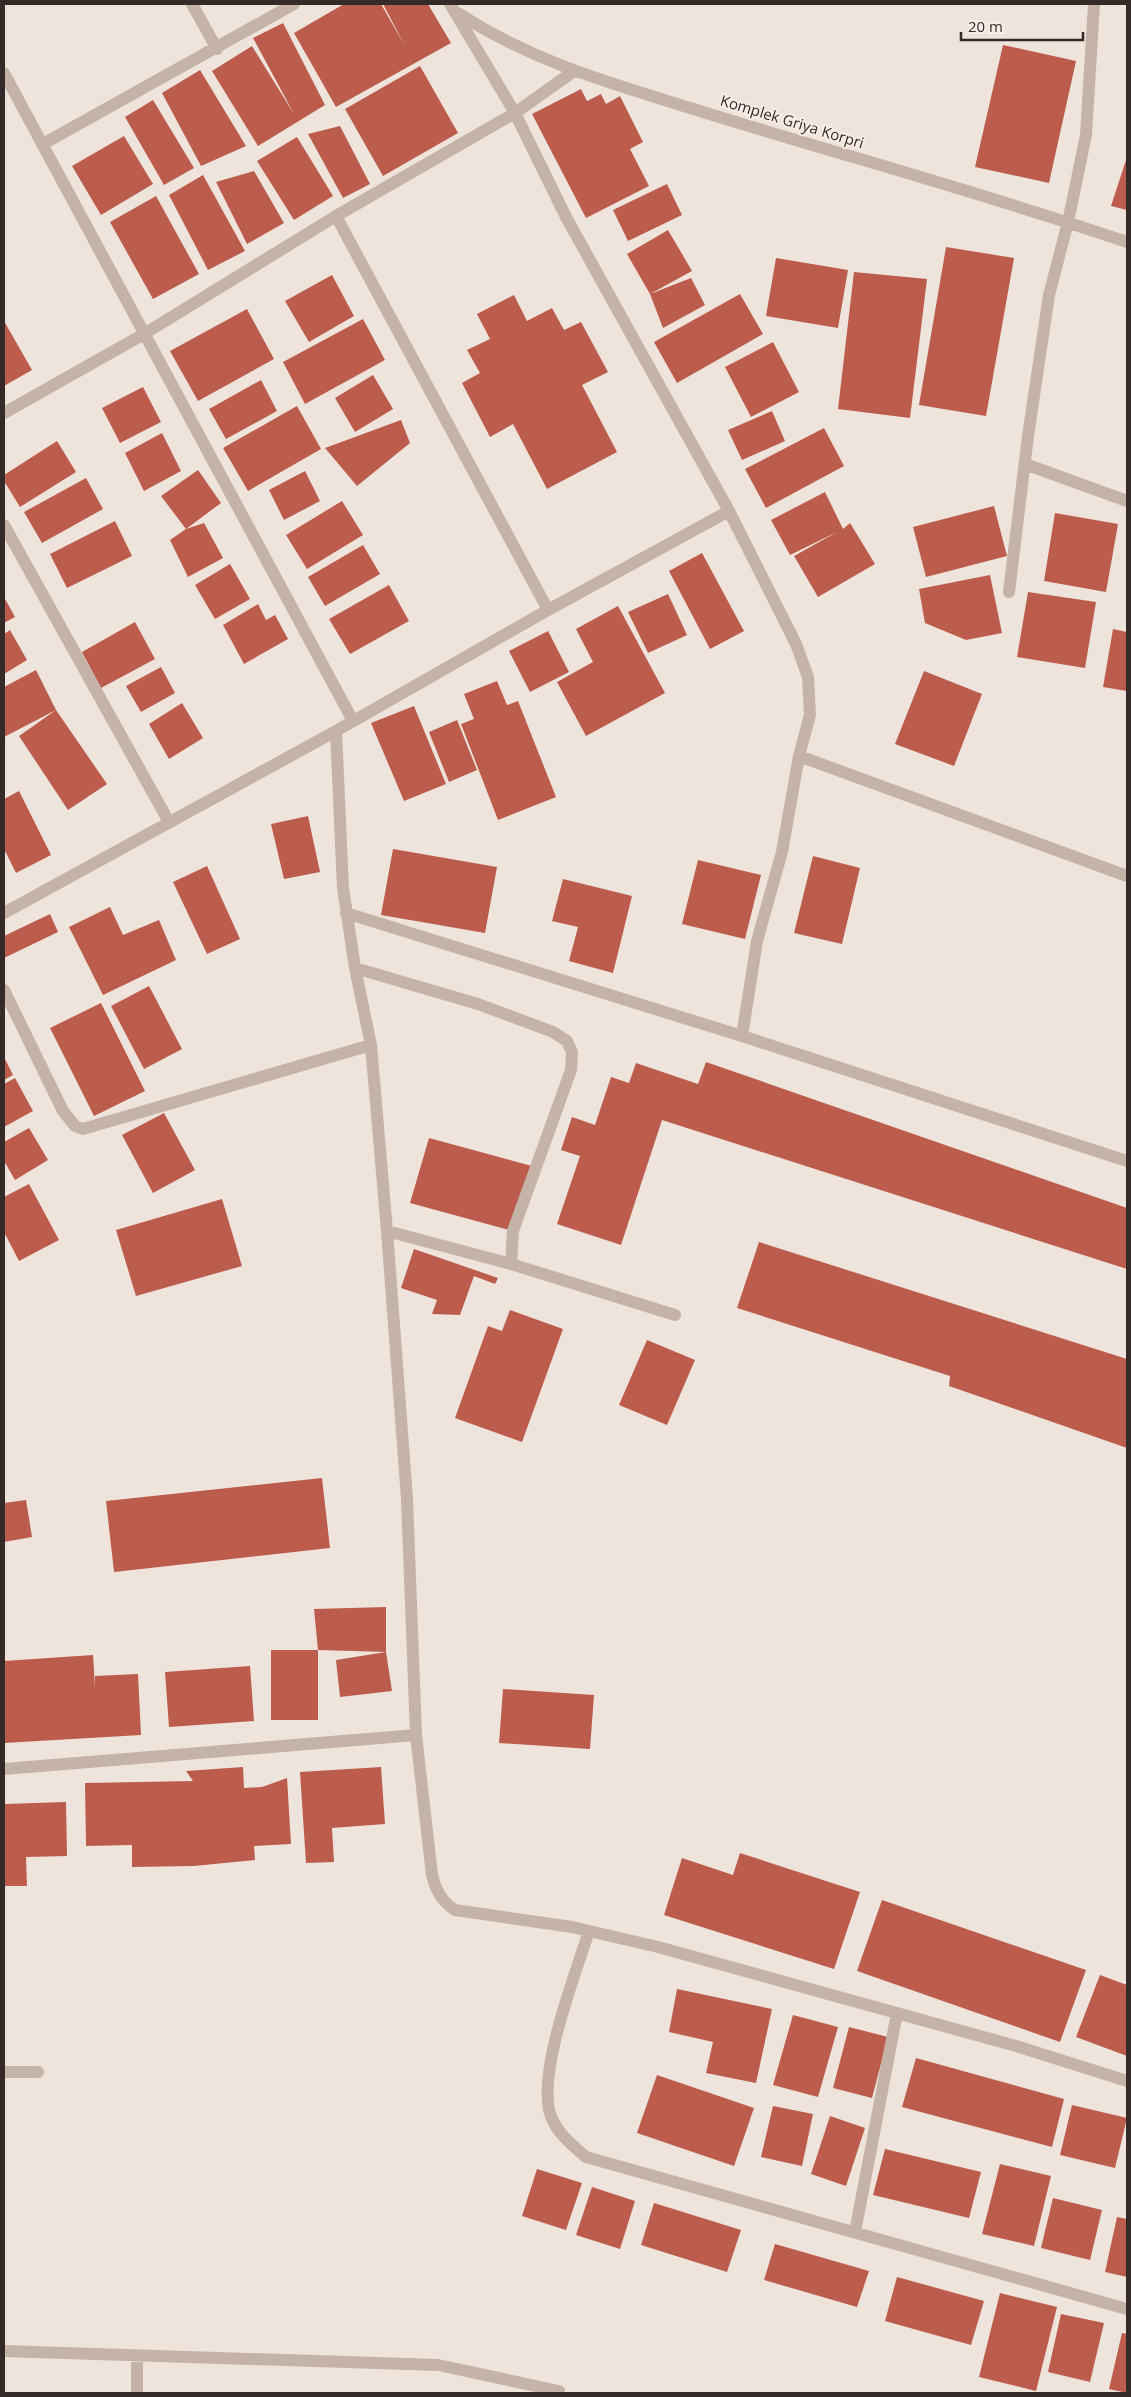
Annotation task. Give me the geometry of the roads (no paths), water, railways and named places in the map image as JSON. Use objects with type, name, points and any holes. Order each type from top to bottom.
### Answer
[{"type":"street","points":[[192,4],[217,49]]},
{"type":"street","points":[[43,144],[217,49],[294,4]]},
{"type":"street","points":[[1010,592],[1024,464],[1049,294],[1068,222],[1086,135],[1094,4]]},
{"type":"street","points":[[453,8],[515,113],[566,217],[729,511],[796,644],[808,677],[810,715],[799,756],[782,852],[757,941],[742,1036]]},
{"type":"street","name":"Komplek Griya Korpri","points":[[453,8],[493,36],[574,71],[853,158],[1068,222],[1127,242]]},
{"type":"street","points":[[4,413],[144,334],[336,216],[515,113],[574,71]]},
{"type":"street","points":[[4,73],[353,720]]},
{"type":"street","points":[[336,216],[548,610]]},
{"type":"street","points":[[1024,464],[1127,501]]},
{"type":"street","points":[[4,913],[336,731],[548,610],[729,511]]},
{"type":"street","points":[[4,525],[169,822]]},
{"type":"street","points":[[336,731],[343,888],[355,968],[371,1045],[387,1231],[407,1499],[416,1735],[435,1887],[446,1904],[455,1910],[589,1931],[1016,2046],[1127,2081]]},
{"type":"street","points":[[799,756],[1127,876]]},
{"type":"street","points":[[346,913],[742,1036],[1127,1162]]},
{"type":"street","points":[[355,968],[478,1004],[553,1032],[567,1041],[572,1052],[571,1070],[513,1231],[512,1264]]},
{"type":"street","points":[[4,990],[63,1111],[75,1126],[83,1129],[371,1045]]},
{"type":"street","points":[[387,1231],[512,1264],[675,1315]]},
{"type":"street","points":[[4,1769],[416,1735]]},
{"type":"street","points":[[589,1931],[560,2019],[548,2080],[549,2110],[562,2137],[586,2157],[1127,2309]]},
{"type":"street","points":[[855,2232],[897,2013]]},
{"type":"street","points":[[4,2072],[38,2072]]},
{"type":"street","points":[[4,2351],[438,2365],[559,2391]]},
{"type":"street","points":[[137,2356],[137,2393]]}]
